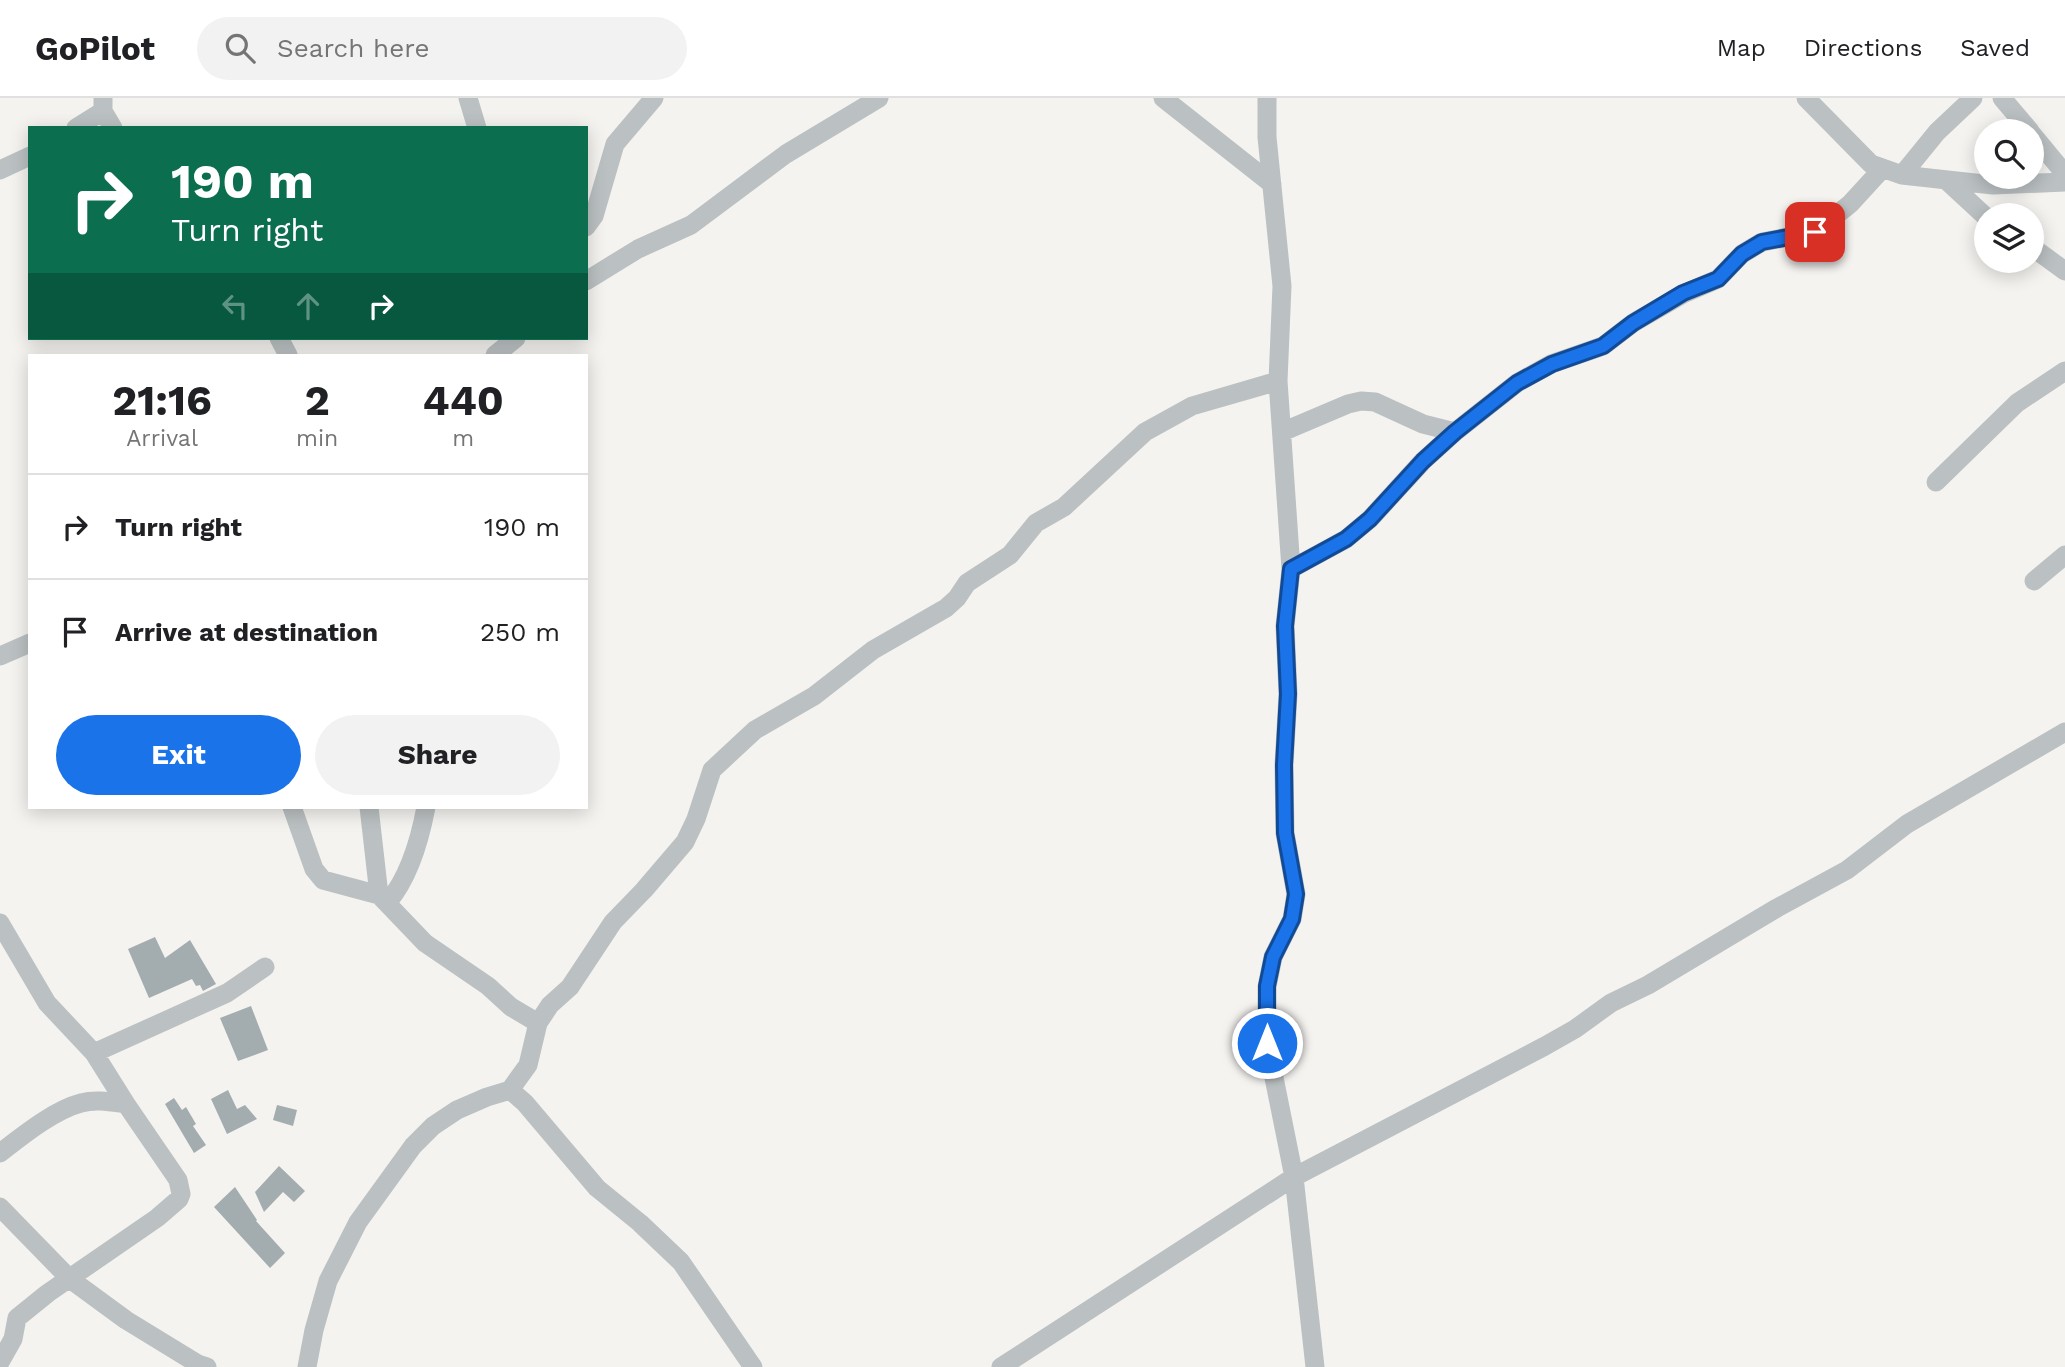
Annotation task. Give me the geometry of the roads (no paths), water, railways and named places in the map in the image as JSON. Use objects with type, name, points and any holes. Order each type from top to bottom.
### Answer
[{"type":"street","points":[[468,98],[476,126]]},
{"type":"street","points":[[588,224],[594,216],[615,144],[654,98]]},
{"type":"street","points":[[588,280],[638,249],[691,225],[786,154],[879,98]]},
{"type":"street","points":[[1163,98],[1272,184]]},
{"type":"street","points":[[1267,98],[1282,286],[1278,381],[1291,569],[1285,626],[1288,694],[1284,765],[1285,833],[1296,894],[1292,919],[1273,957],[1267,986],[1267,1043],[1294,1177],[1315,1367]]},
{"type":"street","points":[[1806,98],[1871,164],[1892,172],[1993,186],[2065,182]]},
{"type":"street","points":[[1291,569],[1346,539],[1370,519],[1423,461],[1517,383],[1552,364],[1603,346],[1633,323],[1683,293],[1718,279],[1742,254],[1762,242],[1815,232],[1892,172],[1973,98]]},
{"type":"street","points":[[2002,98],[2020,119]]},
{"type":"street","points":[[80,126],[106,112]]},
{"type":"street","points":[[2044,148],[2065,174]]},
{"type":"street","points":[[0,170],[28,157]]},
{"type":"street","points":[[1946,180],[1974,206]]},
{"type":"street","points":[[2044,256],[2065,271]]},
{"type":"street","points":[[1936,482],[2017,403],[2065,371]]},
{"type":"street","points":[[307,1367],[328,1281],[358,1222],[414,1146],[433,1126],[457,1111],[510,1090],[528,1065],[538,1023],[550,1005],[578,977],[613,922],[685,842],[696,819],[712,770],[755,730],[814,696],[873,650],[946,608],[967,583],[1010,555],[1036,523],[1064,507],[1145,432],[1192,406],[1278,381]]},
{"type":"street","points":[[1282,432],[1361,401],[1376,402],[1423,424],[1455,432]]},
{"type":"street","points":[[2034,581],[2065,555]]},
{"type":"street","points":[[0,656],[28,644]]},
{"type":"street","points":[[1001,1367],[1294,1177],[1575,1029],[1611,1003],[1648,985],[1777,908],[1847,870],[1907,824],[2065,732]]},
{"type":"street","points":[[293,809],[314,869],[323,880],[384,899],[425,943],[488,986],[511,1007],[538,1023]]},
{"type":"street","points":[[369,809],[384,899]]},
{"type":"street","points":[[384,899],[400,888],[422,827],[426,809]]},
{"type":"street","points":[[0,923],[47,1003],[94,1053],[178,1180],[181,1194],[179,1199],[157,1218],[17,1318],[13,1339],[0,1362]]},
{"type":"street","points":[[94,1053],[227,993],[265,967]]},
{"type":"street","points":[[510,1090],[525,1103],[597,1188],[640,1223],[681,1262],[753,1367]]},
{"type":"street","points":[[0,1153],[30,1130],[80,1103],[100,1101],[126,1104]]},
{"type":"street","points":[[0,1207],[70,1279],[126,1320],[207,1367]]}]
